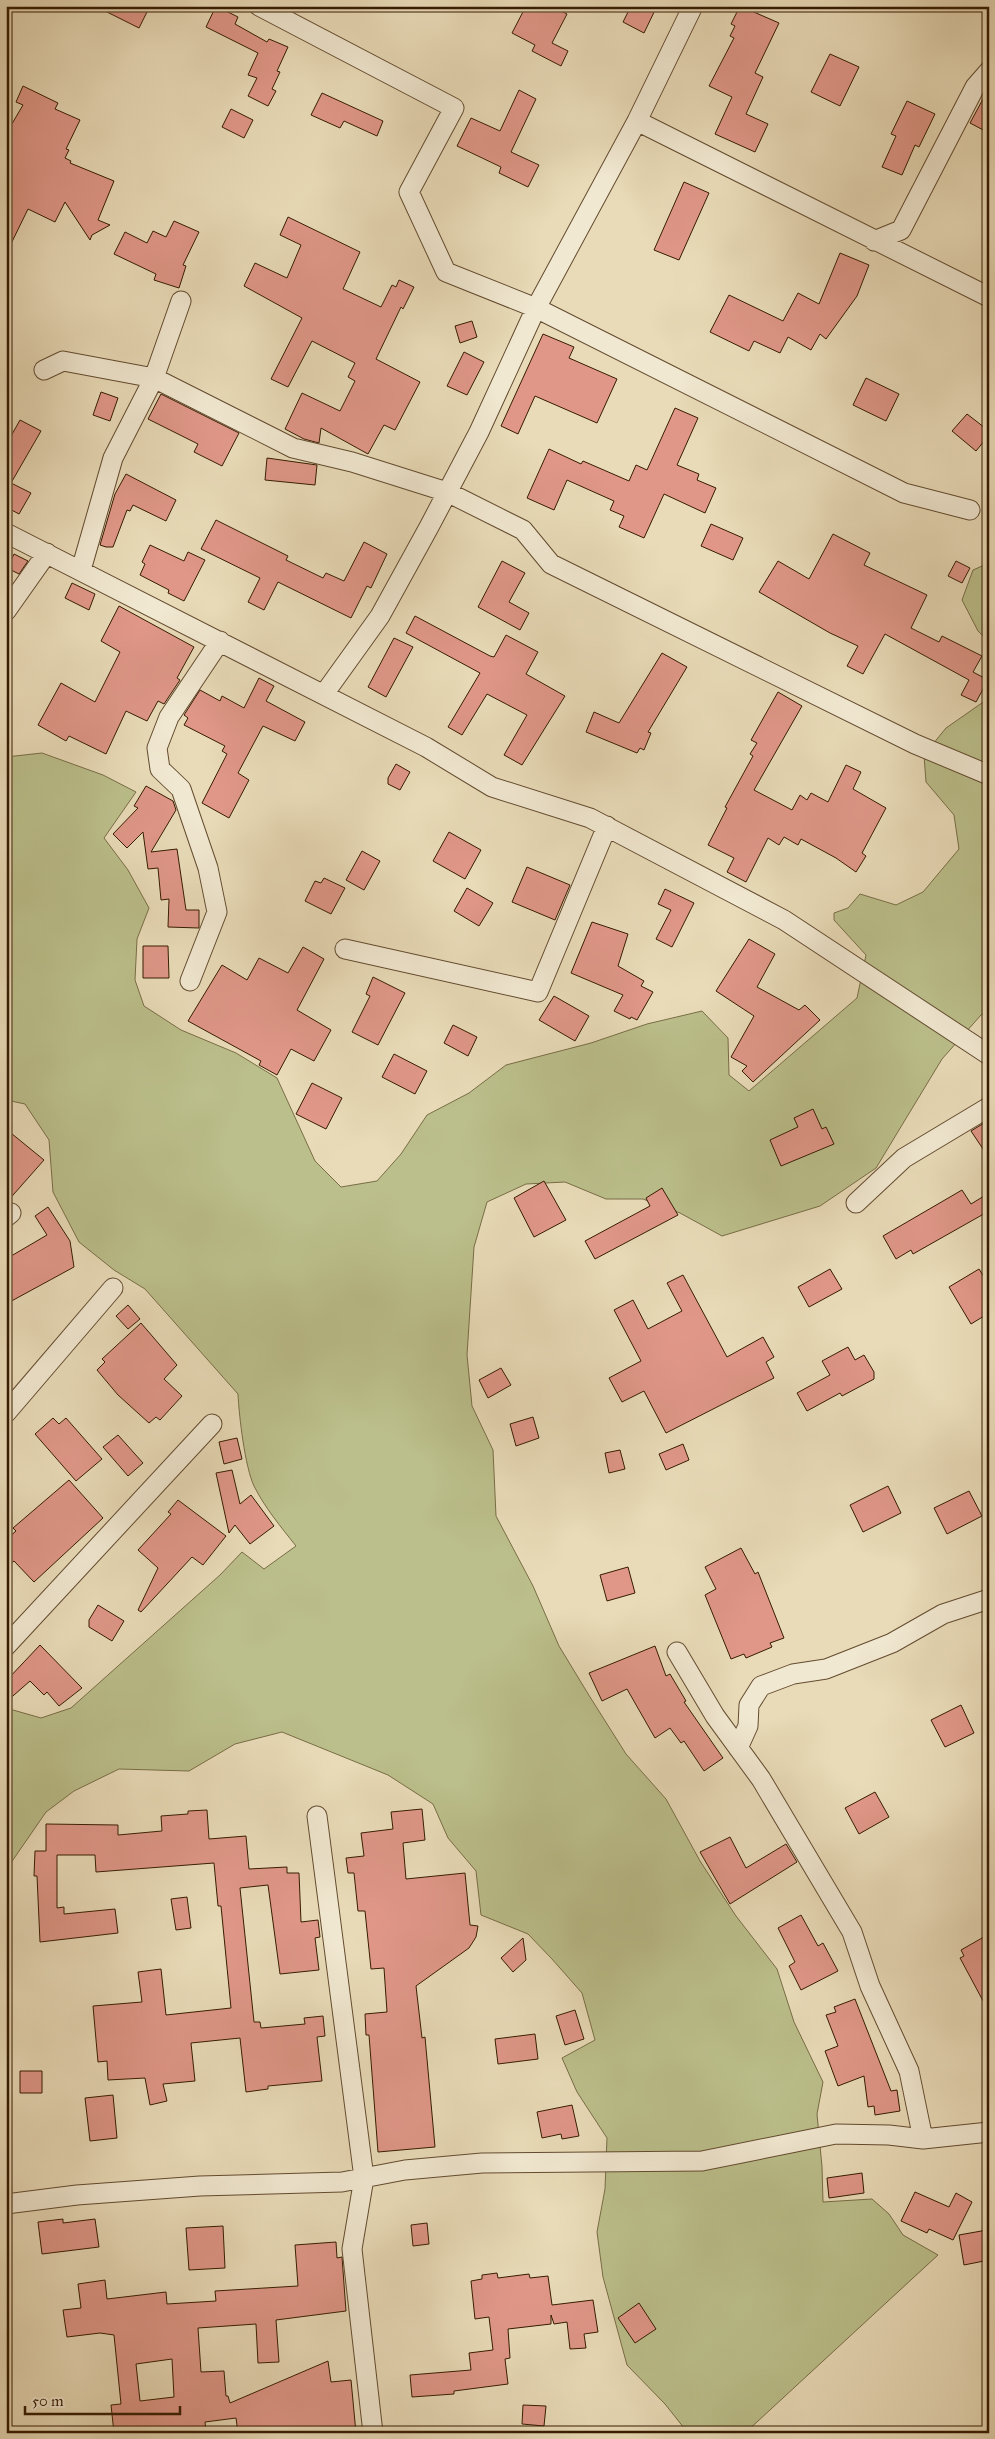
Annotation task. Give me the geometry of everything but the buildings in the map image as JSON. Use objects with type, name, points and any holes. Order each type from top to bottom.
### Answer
[{"type":"street","points":[[260,6],[454,108],[409,192],[446,272],[536,308],[904,493],[970,510]]},
{"type":"street","points":[[324,694],[380,616],[447,492],[479,432],[536,308],[637,121],[693,6]]},
{"type":"street","points":[[874,241],[901,230],[975,87],[989,71]]},
{"type":"street","points":[[637,121],[989,297]]},
{"type":"street","points":[[81,570],[113,458],[154,378],[181,301]]},
{"type":"street","points":[[44,370],[63,361],[154,378],[293,448],[352,462],[447,492],[523,530],[551,564],[915,744],[989,775]]},
{"type":"street","points":[[6,533],[426,747],[492,787],[590,818],[607,826],[784,920],[989,1055]]},
{"type":"street","points":[[6,611],[47,553]]},
{"type":"street","points":[[190,982],[217,912],[208,868],[181,789],[160,769],[157,748],[169,718],[220,641]]},
{"type":"street","points":[[346,949],[538,992],[607,826]]},
{"type":"street","points":[[856,1202],[904,1158],[989,1107]]},
{"type":"street","points":[[6,1413],[113,1288]]},
{"type":"street","points":[[6,1646],[212,1424]]},
{"type":"street","points":[[738,1748],[748,1726],[749,1705],[761,1686],[793,1674],[826,1669],[892,1644],[943,1614],[989,1598]]},
{"type":"street","points":[[677,1652],[715,1716],[761,1779],[852,1932],[870,1986],[909,2071],[923,2139]]},
{"type":"street","points":[[317,1816],[364,2178],[352,2249],[373,2433]]},
{"type":"street","points":[[6,2204],[191,2187],[342,2182],[405,2170],[482,2163],[702,2161],[836,2134],[889,2135],[923,2139],[989,2132]]},
{"type":"green space","points":[[989,563],[989,642],[978,631],[962,600],[973,570]]},
{"type":"green space","points":[[989,698],[989,1011],[981,1015],[942,1059],[876,1168],[820,1206],[722,1236],[680,1213],[643,1199],[606,1199],[565,1182],[526,1184],[487,1202],[474,1247],[467,1355],[472,1406],[493,1450],[496,1516],[533,1586],[559,1646],[590,1697],[626,1754],[666,1799],[700,1861],[736,1916],[777,1969],[794,2022],[823,2082],[817,2114],[823,2202],[872,2199],[889,2214],[903,2235],[938,2255],[745,2433],[688,2433],[665,2404],[627,2365],[603,2277],[597,2232],[605,2189],[607,2138],[577,2092],[562,2058],[595,2040],[582,1993],[528,1934],[481,1915],[476,1871],[448,1838],[433,1804],[388,1775],[282,1732],[235,1744],[189,1771],[119,1769],[74,1791],[46,1812],[6,1870],[6,1708],[41,1718],[71,1708],[220,1575],[242,1552],[264,1569],[296,1546],[268,1510],[254,1486],[245,1454],[238,1394],[145,1289],[114,1270],[79,1242],[53,1192],[49,1140],[25,1104],[6,1100],[6,757],[42,753],[103,775],[136,792],[104,838],[128,870],[149,908],[137,939],[135,980],[144,1006],[181,1030],[236,1053],[277,1078],[315,1161],[341,1187],[377,1181],[401,1154],[427,1115],[469,1093],[506,1065],[591,1043],[647,1024],[702,1011],[728,1038],[729,1075],[749,1091],[857,998],[866,955],[834,920],[834,913],[848,908],[860,894],[896,905],[923,892],[959,849],[954,815],[926,782],[924,755],[946,728]]}]
